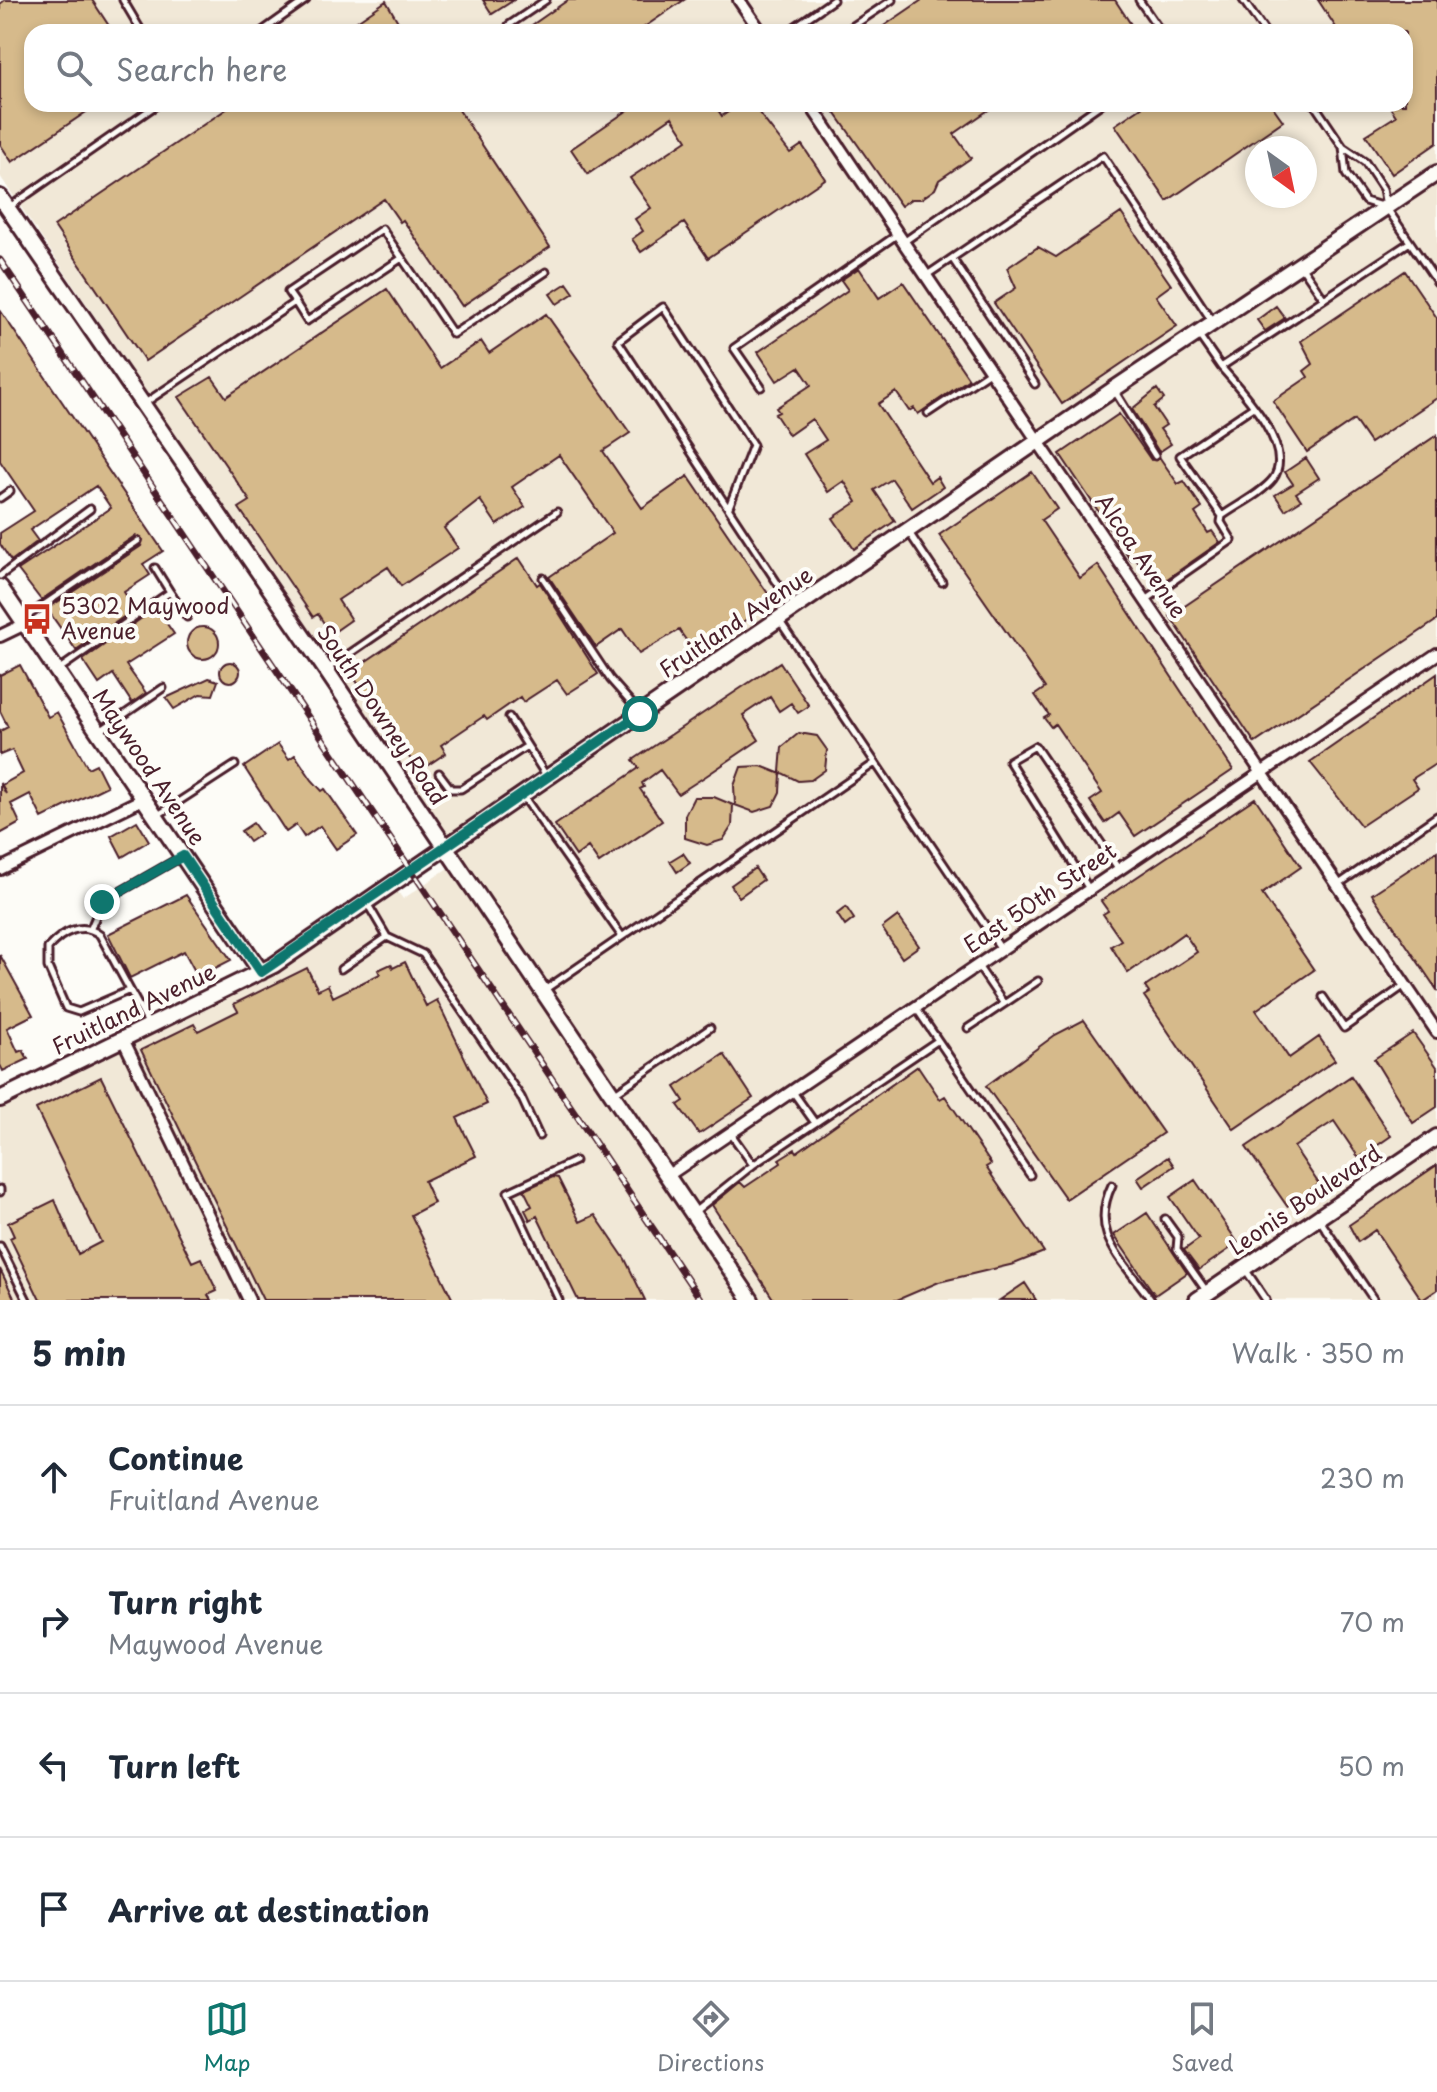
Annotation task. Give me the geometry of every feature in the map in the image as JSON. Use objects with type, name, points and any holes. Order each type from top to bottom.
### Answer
[{"type":"street","points":[[739,0],[756,24]]},
{"type":"street","name":"Alcoa Avenue","points":[[815,112],[1437,1032]]},
{"type":"street","name":"Fruitland Avenue","points":[[0,1099],[261,972],[446,849],[1114,389],[1437,173]]},
{"type":"street","name":"South Downey Road","points":[[4,203],[326,670],[751,1300]]},
{"type":"street","name":"Maywood Avenue","points":[[0,587],[261,972]]},
{"type":"street","points":[[0,636],[24,622]]},
{"type":"street","name":"East 50th Street","points":[[667,1176],[1437,654]]},
{"type":"street","points":[[0,869],[145,798]]},
{"type":"street","points":[[123,1039],[249,1300]]},
{"type":"street","name":"Leonis Boulevard","points":[[1202,1296],[1437,1137]]},
{"type":"lane","points":[[123,0],[137,24]]},
{"type":"lane","points":[[272,24],[306,0]]},
{"type":"lane","points":[[510,24],[546,0]]},
{"type":"lane","points":[[798,24],[833,0]]},
{"type":"lane","points":[[856,24],[892,0]]},
{"type":"lane","points":[[1139,0],[1156,24]]},
{"type":"lane","points":[[1243,0],[1260,24]]},
{"type":"lane","points":[[4,203],[146,112]]},
{"type":"lane","points":[[761,387],[734,348],[1089,112]]},
{"type":"lane","points":[[1319,112],[1343,147],[1365,162],[1383,189],[1386,207],[1437,282]]},
{"type":"lane","points":[[1343,147],[1346,174],[1365,201],[1386,207]]},
{"type":"lane","points":[[927,275],[1103,156],[1213,323]]},
{"type":"lane","points":[[402,258],[307,321],[288,292],[382,229],[402,258],[453,334],[546,272]]},
{"type":"lane","points":[[1221,367],[1410,242]]},
{"type":"lane","points":[[952,258],[1035,384]]},
{"type":"lane","points":[[1300,264],[1324,299]]},
{"type":"lane","points":[[144,404],[295,302]]},
{"type":"lane","points":[[729,507],[753,445],[663,307],[618,341],[778,584],[797,607]]},
{"type":"lane","points":[[1198,333],[1279,447],[1278,470],[1271,482],[1222,516]]},
{"type":"lane","points":[[928,413],[991,370]]},
{"type":"lane","points":[[1114,389],[1155,456]]},
{"type":"lane","points":[[1146,600],[1232,540],[1221,522],[1222,516],[1180,456],[1253,407]]},
{"type":"lane","points":[[0,498],[10,491]]},
{"type":"lane","points":[[0,576],[90,509]]},
{"type":"lane","points":[[326,670],[557,512]]},
{"type":"lane","points":[[908,530],[942,582]]},
{"type":"lane","points":[[24,622],[138,541]]},
{"type":"lane","points":[[155,568],[187,617]]},
{"type":"lane","points":[[543,578],[610,679],[640,714]]},
{"type":"lane","points":[[57,671],[170,592]]},
{"type":"lane","points":[[778,619],[1001,949]]},
{"type":"lane","points":[[99,732],[163,688]]},
{"type":"lane","points":[[509,717],[548,778]]},
{"type":"lane","points":[[439,773],[451,789],[461,789],[527,746]]},
{"type":"lane","points":[[1089,889],[1009,761],[1035,746],[1119,869]]},
{"type":"lane","points":[[542,991],[875,763]]},
{"type":"lane","points":[[157,816],[235,765]]},
{"type":"lane","points":[[522,795],[621,935]]},
{"type":"lane","points":[[1338,884],[1437,816]]},
{"type":"lane","points":[[91,928],[102,902],[183,856]]},
{"type":"lane","points":[[366,902],[387,937],[423,954],[521,1097],[539,1136]]},
{"type":"lane","points":[[130,990],[79,1012],[66,1008],[48,967],[48,948],[80,927],[91,928],[100,935],[130,990],[149,1026]]},
{"type":"lane","points":[[341,969],[387,937]]},
{"type":"lane","points":[[978,965],[1004,1004]]},
{"type":"lane","points":[[968,1028],[1038,981]]},
{"type":"lane","points":[[1323,997],[1344,1028],[1405,985]]},
{"type":"lane","points":[[915,1008],[1030,1175]]},
{"type":"lane","points":[[613,1095],[710,1028]]},
{"type":"lane","points":[[692,1214],[753,1165],[937,1041]]},
{"type":"lane","points":[[792,1091],[815,1123]]},
{"type":"lane","points":[[730,1134],[753,1165]]},
{"type":"lane","points":[[559,1300],[508,1192],[575,1161]]},
{"type":"lane","points":[[1112,1185],[1102,1205],[1104,1232],[1151,1300]]},
{"type":"lane","points":[[1318,1218],[1374,1300]]},
{"type":"lane","points":[[1165,1219],[1178,1237],[1177,1249],[1202,1296]]},
{"type":"lane","points":[[0,1246],[27,1300]]},
{"type":"lane","points":[[1244,1268],[1266,1300]]},
{"type":"shaded area","points":[[0,0],[1437,0],[1437,1300],[0,1300],[0,1095],[251,976],[391,882],[403,899],[461,859],[0,176]]},
{"type":"building","points":[[5,0],[92,0],[108,24],[24,24],[24,112],[86,112],[12,162],[0,144],[0,4]]},
{"type":"building","points":[[483,0],[514,0],[492,14]]},
{"type":"building","points":[[568,0],[684,0],[649,24],[534,24]]},
{"type":"building","points":[[922,0],[1115,0],[1131,24],[887,24]]},
{"type":"building","points":[[1318,0],[1437,0],[1437,143],[1392,174],[1366,135],[1396,116],[1393,112],[1413,112],[1413,24],[1334,24]]},
{"type":"building","points":[[386,1],[399,24],[353,24]]},
{"type":"building","points":[[222,112],[460,112],[550,247],[462,306],[403,220],[400,222],[384,199],[145,361],[54,226]]},
{"type":"building","points":[[625,112],[719,112],[722,116],[728,112],[758,112],[790,153],[802,145],[825,179],[708,258],[684,223],[641,252],[632,239],[643,231],[635,219],[651,208],[630,178],[687,140],[672,117],[588,174],[571,149]]},
{"type":"building","points":[[835,112],[986,112],[954,134],[971,158],[939,180],[935,189],[921,199],[911,199],[901,206]]},
{"type":"building","points":[[1134,112],[1277,112],[1283,121],[1261,136],[1245,136],[1245,147],[1167,201],[1115,125]]},
{"type":"building","points":[[1121,213],[1171,285],[1156,296],[1177,326],[1062,404],[994,303],[1016,288],[1007,268],[1038,247],[1056,257]]},
{"type":"building","points":[[859,268],[879,298],[903,282],[969,379],[918,414],[914,408],[909,411],[896,392],[878,404],[930,482],[937,477],[943,487],[912,508],[892,479],[874,490],[895,521],[854,549],[833,518],[857,502],[844,481],[828,492],[804,454],[826,440],[812,419],[789,435],[775,414],[779,412],[776,408],[811,385],[799,367],[777,381],[758,352],[848,290],[841,280]]},
{"type":"building","points":[[1405,271],[1437,318],[1437,398],[1370,443],[1354,420],[1307,452],[1273,401],[1308,377],[1304,371],[1313,364],[1301,341]]},
{"type":"building","points":[[567,283],[574,293],[557,304],[550,294]]},
{"type":"building","points":[[387,289],[440,368],[481,341],[489,353],[546,314],[630,433],[603,451],[642,508],[688,476],[773,601],[702,650],[699,646],[693,650],[679,630],[639,654],[622,629],[596,647],[549,577],[613,533],[559,455],[512,487],[525,507],[497,525],[480,500],[444,528],[458,548],[401,586],[388,567],[338,600],[351,620],[331,634],[318,614],[313,617],[239,508],[250,501],[179,397],[212,377],[226,397]]},
{"type":"building","points":[[1276,306],[1285,318],[1265,331],[1257,320]]},
{"type":"building","points":[[0,310],[163,551],[143,564],[150,575],[124,592],[135,609],[76,650],[47,609],[141,546],[143,540],[135,536],[41,600],[18,570],[111,508],[96,486],[30,530],[38,541],[11,561],[0,544],[0,533],[34,511],[0,461]]},
{"type":"building","points":[[1157,389],[1164,399],[1154,407],[1166,425],[1160,429],[1171,444],[1159,452],[1132,409]]},
{"type":"building","points":[[1119,414],[1151,460],[1160,458],[1178,484],[1184,481],[1202,508],[1195,513],[1208,533],[1212,531],[1220,542],[1157,586],[1135,558],[1131,560],[1060,454]]},
{"type":"building","points":[[1437,435],[1437,620],[1255,743],[1170,616]]},
{"type":"building","points":[[1306,458],[1319,478],[1296,493],[1301,500],[1285,510],[1275,495],[1293,484],[1285,472]]},
{"type":"building","points":[[1032,472],[1057,509],[1041,520],[1080,578],[1098,565],[1233,770],[1135,836],[1119,813],[1105,823],[1090,801],[1102,793],[1055,724],[1051,727],[1044,718],[1049,715],[1035,695],[1045,688],[939,535]]},
{"type":"building","points":[[519,558],[537,585],[540,583],[598,674],[567,694],[557,680],[523,702],[520,697],[487,720],[484,716],[441,745],[446,753],[419,771],[350,672]]},
{"type":"building","points":[[156,608],[174,634],[126,665],[146,693],[132,703],[113,674],[99,684],[83,660]]},
{"type":"building","points":[[203,627],[214,632],[219,643],[214,654],[203,659],[192,654],[187,643],[192,632]]},
{"type":"building","points":[[230,662],[237,665],[240,672],[237,679],[230,682],[223,679],[220,672],[223,665]]},
{"type":"building","points":[[780,662],[809,706],[798,713],[791,703],[779,711],[770,697],[743,715],[759,740],[706,776],[678,794],[660,770],[642,783],[644,787],[640,789],[662,821],[599,863],[588,847],[576,856],[555,825],[639,768],[633,760]]},
{"type":"building","points":[[20,665],[48,717],[57,712],[88,768],[96,764],[107,786],[42,818],[30,794],[11,804],[20,823],[0,834],[0,783],[6,794],[2,785],[23,773],[12,750],[0,755],[0,731],[8,727],[0,711],[0,675]]},
{"type":"building","points":[[1437,674],[1437,763],[1412,779],[1418,788],[1361,826],[1310,762]]},
{"type":"building","points":[[209,678],[218,681],[213,695],[200,694],[174,709],[166,698]]},
{"type":"building","points":[[799,733],[817,736],[827,750],[825,770],[811,780],[798,781],[780,772],[782,747]]},
{"type":"building","points":[[278,744],[289,759],[295,755],[312,780],[322,791],[325,789],[357,835],[336,849],[320,826],[304,837],[296,825],[286,832],[244,767]]},
{"type":"building","points":[[761,766],[781,774],[780,792],[773,806],[754,812],[735,805],[734,786],[741,767]]},
{"type":"building","points":[[694,797],[714,797],[733,805],[732,826],[723,840],[707,845],[685,838],[685,815]]},
{"type":"building","points":[[1255,798],[1301,867],[1262,894],[1314,970],[1256,1010],[1289,1058],[1319,1037],[1335,1060],[1234,1129],[1144,996],[1149,993],[1145,987],[1197,952],[1184,933],[1128,973],[1111,946],[1121,940],[1103,914],[1108,911],[1101,901]]},
{"type":"building","points":[[137,821],[149,841],[122,857],[111,836]]},
{"type":"building","points":[[253,823],[261,834],[249,842],[241,831]]},
{"type":"building","points":[[1437,851],[1437,990],[1372,894]]},
{"type":"building","points":[[683,853],[690,863],[677,872],[670,861]]},
{"type":"building","points":[[755,868],[763,880],[739,897],[731,885]]},
{"type":"building","points":[[186,895],[231,960],[198,977],[184,951],[130,978],[108,934]]},
{"type":"building","points":[[846,907],[854,919],[845,926],[837,914]]},
{"type":"building","points":[[898,916],[919,946],[902,958],[882,928]]},
{"type":"building","points":[[0,955],[33,1015],[7,1028],[18,1052],[23,1050],[28,1059],[3,1071],[0,1065]]},
{"type":"building","points":[[405,962],[426,1006],[437,1000],[487,1104],[457,1118],[476,1156],[424,1181],[434,1203],[411,1215],[453,1300],[263,1300],[141,1050],[194,1024],[198,1031],[238,1011],[234,1004],[307,968],[318,990],[328,985],[333,997],[380,974],[378,970]]},
{"type":"building","points":[[1084,1020],[1163,1133],[1066,1199],[986,1086],[1055,1035]]},
{"type":"building","points":[[1413,1033],[1437,1067],[1437,1107],[1413,1123],[1374,1059]]},
{"type":"building","points":[[724,1054],[753,1098],[699,1134],[678,1105],[684,1101],[675,1087]]},
{"type":"building","points":[[918,1066],[940,1099],[945,1096],[991,1164],[986,1167],[1044,1252],[1014,1264],[939,1282],[897,1300],[774,1300],[712,1205],[740,1182],[745,1187],[781,1163],[779,1159],[795,1149],[797,1152]]},
{"type":"building","points":[[1351,1076],[1391,1136],[1359,1158],[1334,1121],[1294,1147],[1319,1184],[1287,1206],[1246,1147]]},
{"type":"building","points":[[101,1077],[192,1262],[201,1258],[217,1291],[208,1295],[211,1300],[40,1300],[10,1238],[14,1236],[8,1223],[55,1200],[78,1254],[101,1242],[36,1109]]},
{"type":"building","points":[[1168,1157],[1174,1166],[1143,1187],[1137,1178]]},
{"type":"building","points":[[1437,1165],[1437,1290],[1422,1300],[1375,1230],[1358,1242],[1349,1225]]},
{"type":"building","points":[[553,1177],[558,1178],[580,1222],[595,1215],[625,1259],[645,1300],[578,1300],[537,1216],[530,1220],[525,1210],[532,1206],[524,1190]]},
{"type":"building","points":[[1195,1180],[1238,1243],[1199,1270],[1184,1250],[1199,1239],[1170,1197]]},
{"type":"building","points":[[1147,1213],[1187,1273],[1155,1295],[1114,1235]]},
{"type":"building","points":[[0,1269],[15,1300],[0,1300]]},
{"type":"building","points":[[1025,1283],[1036,1300],[1000,1300]]},
{"type":"railway","points":[[0,260],[701,1300]]},
{"type":"place","name":"5302 Maywood Avenue","points":[[37,619]]},
{"type":"route","points":[[102,902],[183,856],[261,972],[446,849],[640,714]]}]
